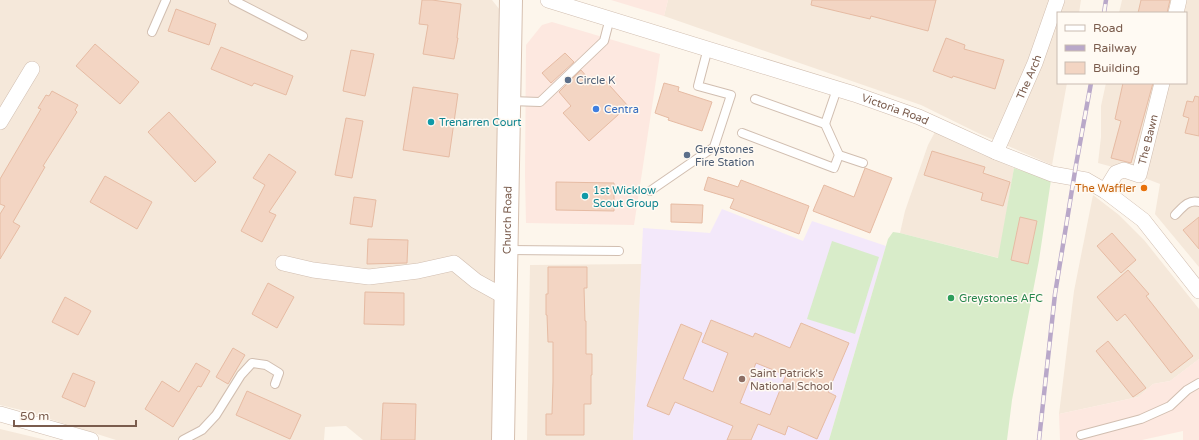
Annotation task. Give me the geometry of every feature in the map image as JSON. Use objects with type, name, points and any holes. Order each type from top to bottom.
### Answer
[{"type":"main road","name":"Church Road","points":[[503,440],[511,0]]},
{"type":"street","name":"Victoria Road","points":[[548,0],[708,48],[837,89],[919,117],[996,152],[1052,174],[1086,180],[1106,191],[1143,220],[1199,291]]},
{"type":"street","name":"The Arch","points":[[996,152],[1035,64],[1057,0]]},
{"type":"street","points":[[1176,12],[1179,0]]},
{"type":"street","points":[[0,122],[32,69]]},
{"type":"street","name":"The Bawn","points":[[1106,191],[1116,173],[1124,170],[1140,175],[1162,84]]},
{"type":"street","points":[[282,263],[313,270],[369,276],[418,271],[454,263],[476,281],[505,297]]},
{"type":"street","points":[[0,414],[91,440]]},
{"type":"lane","points":[[152,32],[166,0]]},
{"type":"lane","points":[[233,0],[303,36]]},
{"type":"lane","points":[[509,101],[540,102],[604,41],[610,18]]},
{"type":"lane","points":[[650,192],[714,147],[731,95],[698,86],[708,48]]},
{"type":"lane","points":[[742,133],[834,168],[839,155],[825,124],[837,89]]},
{"type":"lane","points":[[755,99],[825,124]]},
{"type":"lane","points":[[839,155],[863,163]]},
{"type":"lane","points":[[1175,215],[1186,203],[1195,201],[1199,202]]},
{"type":"lane","points":[[506,250],[619,251]]},
{"type":"lane","points":[[183,440],[202,430],[216,415],[241,375],[252,363],[266,365],[279,373],[275,384]]},
{"type":"lane","points":[[1081,434],[1142,419],[1170,406],[1187,390],[1199,383]]},
{"type":"shaded area","points":[[0,0],[492,0],[500,10],[492,440],[363,440],[346,426],[325,427],[324,440],[116,440],[21,410],[0,405]]},
{"type":"shaded area","points":[[611,0],[668,0],[664,16]]},
{"type":"shaded area","points":[[668,0],[1081,0],[1079,12],[1057,12],[1057,84],[1067,84],[1052,165],[980,134],[921,105],[664,16]]},
{"type":"shaded area","points":[[1122,0],[1199,0],[1199,267],[1155,214],[1160,184],[1124,170],[1098,163],[1101,137],[1101,106],[1106,84],[1187,84],[1187,12],[1119,12]]},
{"type":"shaded area","points":[[552,22],[660,54],[634,225],[526,223],[526,45],[542,25]]},
{"type":"shaded area","points":[[935,132],[1014,168],[999,258],[900,233],[905,211],[928,145]]},
{"type":"shaded area","points":[[1093,195],[1119,215],[1144,240],[1199,309],[1199,359],[1170,381],[1153,384],[1138,397],[1059,414],[1074,291]]},
{"type":"shaded area","name":"Saint Patrick's National School","points":[[722,209],[803,241],[812,221],[886,246],[829,440],[633,440],[643,228],[710,233]]},
{"type":"shaded area","points":[[642,264],[633,440],[527,440],[530,265]]},
{"type":"shaded area","points":[[1199,359],[1199,440],[1183,440],[1183,431],[1142,440],[1060,440],[1059,414],[1138,397],[1153,384],[1170,381]]},
{"type":"shaded area","points":[[0,429],[46,440],[0,440]]},
{"type":"green space","name":"Greystones AFC","points":[[1014,168],[1051,180],[1039,260],[1012,400],[1007,440],[829,440],[888,239],[893,232],[900,233],[998,258]]},
{"type":"green space","points":[[832,241],[879,257],[855,334],[807,319]]},
{"type":"building","points":[[422,0],[461,4],[458,38],[454,59],[423,54],[428,25],[419,24]]},
{"type":"building","points":[[812,0],[936,0],[928,31],[871,16],[870,19],[811,5]]},
{"type":"building","points":[[1141,0],[1170,0],[1167,12],[1138,12]]},
{"type":"building","points":[[176,9],[216,24],[209,45],[168,31]]},
{"type":"building","points":[[946,38],[965,45],[964,49],[1004,60],[995,89],[953,76],[952,78],[933,71]]},
{"type":"building","points":[[95,44],[139,82],[120,104],[76,66]]},
{"type":"building","points":[[221,47],[293,76],[286,95],[254,83],[252,86],[211,69]]},
{"type":"building","points":[[351,50],[374,54],[365,96],[343,91]]},
{"type":"building","points":[[565,53],[574,62],[551,83],[542,73]]},
{"type":"building","name":"Centra","points":[[581,70],[594,85],[602,77],[628,106],[589,141],[563,113],[571,106],[559,92]]},
{"type":"building","points":[[664,83],[679,87],[678,91],[712,102],[702,131],[668,120],[669,118],[655,113]]},
{"type":"building","points":[[1123,84],[1153,84],[1131,163],[1111,158],[1121,121],[1115,119]]},
{"type":"building","name":"Trenarren Court","points":[[413,87],[458,94],[449,157],[403,150]]},
{"type":"building","points":[[52,91],[78,105],[75,110],[77,112],[43,166],[45,167],[13,222],[20,226],[0,259],[0,214],[5,206],[0,204],[0,179],[41,109],[38,108],[46,95],[49,96]]},
{"type":"building","points":[[1195,96],[1199,97],[1199,136],[1185,133],[1189,118],[1183,116],[1187,101],[1193,102]]},
{"type":"building","points":[[169,112],[216,162],[195,182],[148,132]]},
{"type":"building","points":[[346,118],[363,121],[352,178],[335,175]]},
{"type":"building","points":[[932,151],[985,167],[983,173],[1010,182],[1003,206],[981,200],[983,193],[924,175]]},
{"type":"building","points":[[269,154],[296,172],[269,212],[276,215],[262,242],[241,231],[265,185],[253,178]]},
{"type":"building","points":[[865,168],[892,178],[870,233],[813,211],[824,185],[854,197]]},
{"type":"building","points":[[105,176],[152,202],[137,229],[90,202]]},
{"type":"building","points":[[708,177],[738,187],[741,180],[809,206],[799,234],[730,208],[734,199],[704,190]]},
{"type":"building","name":"1st Wicklow Scout Group","points":[[556,182],[614,183],[614,211],[556,210]]},
{"type":"building","points":[[354,197],[376,200],[372,227],[350,224]]},
{"type":"building","points":[[671,204],[703,205],[702,223],[671,222]]},
{"type":"building","points":[[1020,217],[1037,221],[1028,264],[1011,260]]},
{"type":"building","points":[[1199,217],[1199,249],[1183,230]]},
{"type":"building","points":[[1112,233],[1136,260],[1121,273],[1097,246]]},
{"type":"building","points":[[368,239],[408,240],[407,263],[367,264]]},
{"type":"building","points":[[548,267],[587,267],[587,288],[584,288],[586,354],[592,354],[592,375],[591,404],[584,404],[584,435],[546,435],[546,414],[552,414],[553,382],[553,342],[548,342],[546,315]]},
{"type":"building","points":[[1128,270],[1149,294],[1146,296],[1193,356],[1171,373],[1125,314],[1117,321],[1097,297]]},
{"type":"building","points":[[268,283],[294,297],[277,328],[252,314]]},
{"type":"building","points":[[365,292],[404,293],[404,325],[364,324]]},
{"type":"building","points":[[65,297],[91,311],[78,335],[52,322]]},
{"type":"building","points":[[711,320],[753,337],[755,333],[790,348],[801,323],[849,343],[828,392],[836,396],[817,439],[788,426],[785,435],[758,424],[751,440],[727,440],[733,426],[675,402],[669,415],[647,406],[681,324],[702,333],[683,379],[713,392],[728,353],[702,342]],"holes":[[[756,363],[786,375],[770,415],[740,403]]]},
{"type":"building","points":[[1108,341],[1146,388],[1133,397],[1096,351]]},
{"type":"building","points":[[233,348],[245,355],[228,384],[216,377]]},
{"type":"building","points":[[196,363],[210,371],[201,387],[198,386],[173,427],[145,409],[162,381],[179,392]]},
{"type":"building","points":[[73,373],[95,382],[85,407],[62,397]]},
{"type":"building","points":[[247,391],[301,415],[290,439],[236,415]]},
{"type":"building","points":[[383,403],[416,404],[415,440],[381,440]]},
{"type":"railway","points":[[1104,12],[1106,0]]},
{"type":"railway","points":[[1039,440],[1055,294],[1091,84]]},
{"type":"place","name":"Circle K","points":[[568,80]]},
{"type":"place","name":"Centra","points":[[596,109]]},
{"type":"place","name":"Trenarren Court","points":[[431,122]]},
{"type":"place","name":"Greystones Fire Station","points":[[687,155]]},
{"type":"place","name":"The Waffler","points":[[1144,188]]},
{"type":"place","name":"1st Wicklow Scout Group","points":[[585,196]]},
{"type":"place","name":"Greystones AFC","points":[[951,298]]},
{"type":"place","name":"Saint Patrick's National School","points":[[742,379]]}]
